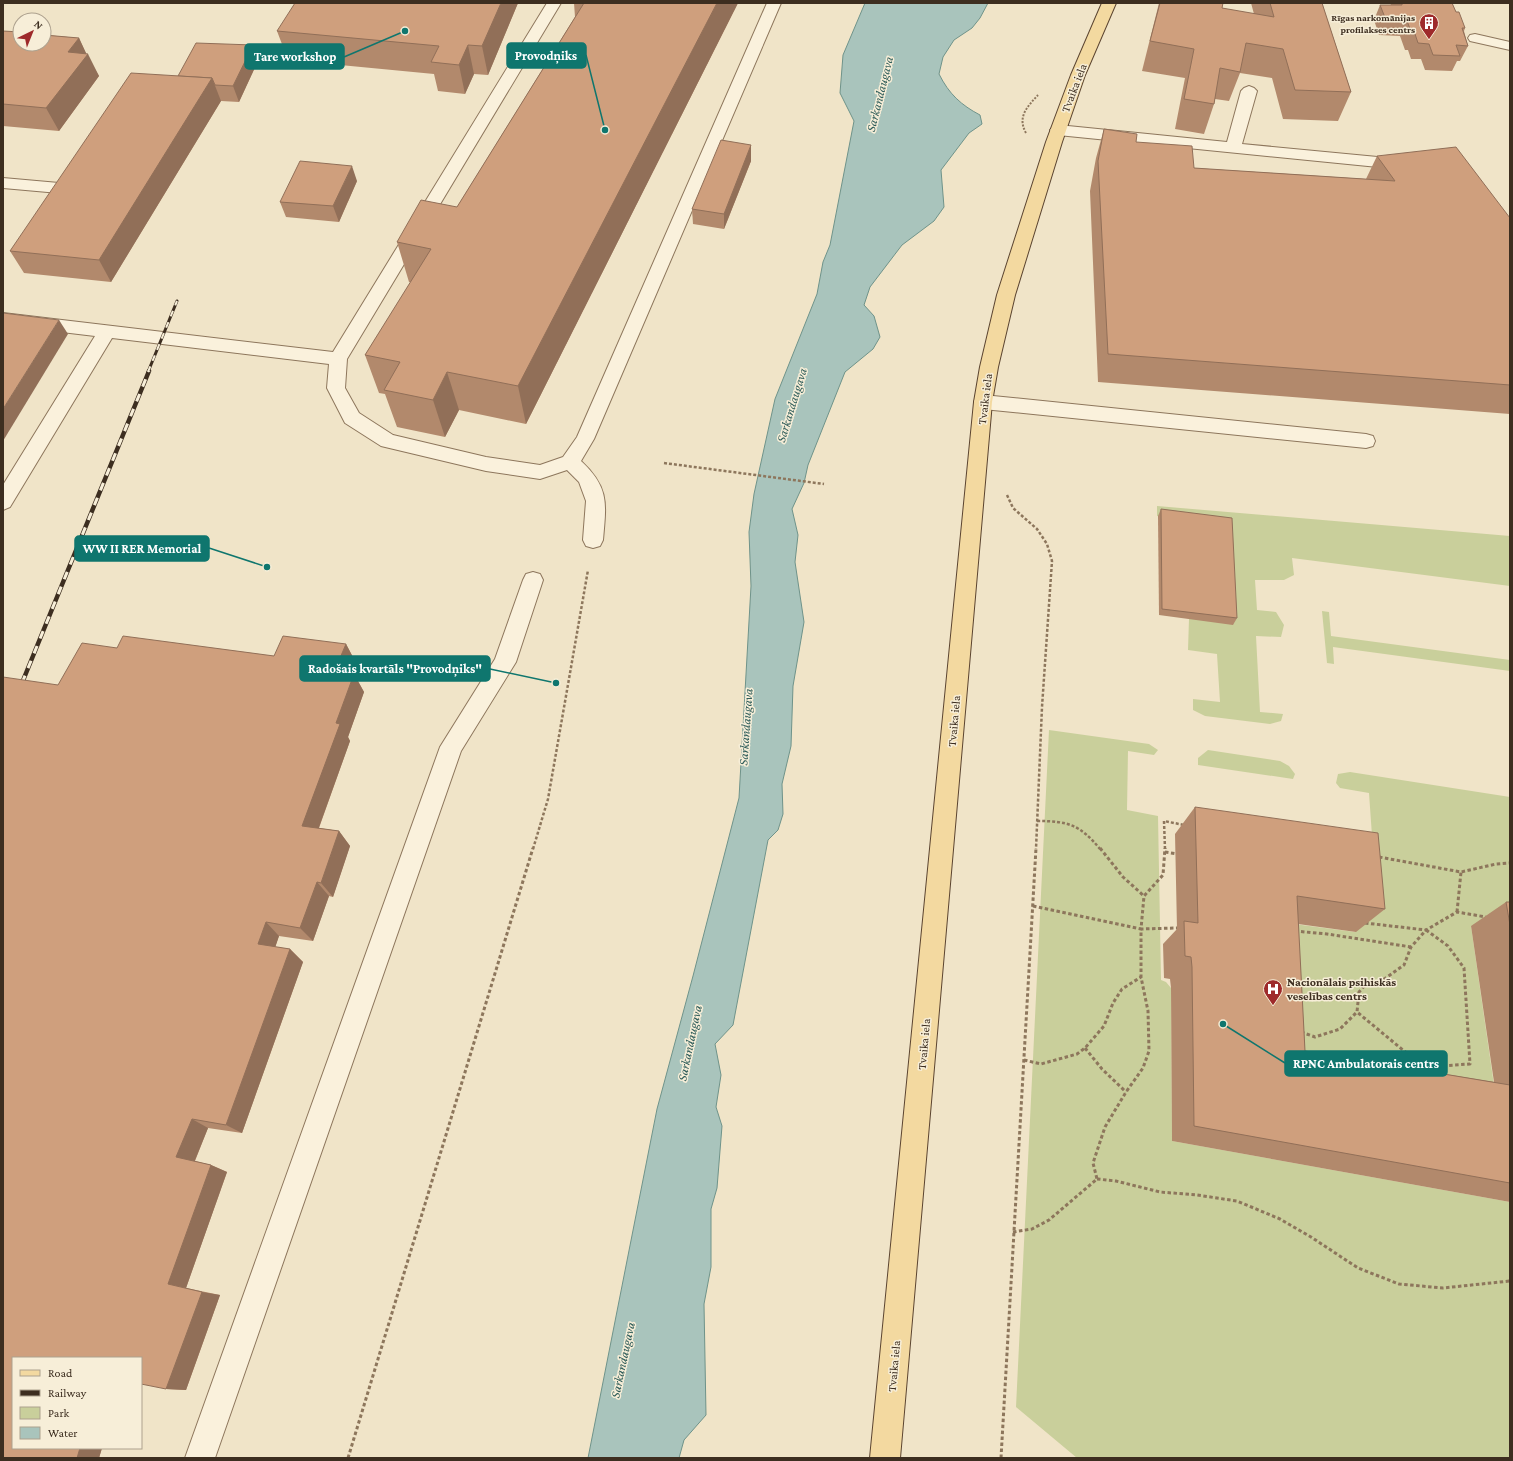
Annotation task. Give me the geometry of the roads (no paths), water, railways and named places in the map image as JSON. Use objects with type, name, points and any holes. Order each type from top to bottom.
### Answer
[{"type":"main road","name":"Tvaika iela","points":[[885,1458],[983,402],[989,367],[1006,295],[1058,130],[1078,75],[1109,3]]},
{"type":"lane","points":[[554,3],[338,359],[336,388],[352,418],[388,441],[486,464],[540,472],[570,462],[585,438],[774,3]]},
{"type":"lane","points":[[1475,38],[1510,46]]},
{"type":"lane","points":[[1233,148],[1249,91]]},
{"type":"lane","points":[[1058,130],[1388,163]]},
{"type":"lane","points":[[3,183],[59,188]]},
{"type":"lane","points":[[3,319],[338,359]]},
{"type":"lane","points":[[3,502],[107,331]]},
{"type":"lane","points":[[983,402],[1366,441]]},
{"type":"lane","points":[[570,462],[587,478],[596,501],[593,540]]},
{"type":"lane","points":[[200,1458],[451,747],[505,662],[533,580]]},
{"type":"water","name":"Sarkandaugava","points":[[865,3],[988,3],[980,18],[972,28],[954,40],[943,57],[939,74],[956,98],[980,115],[982,124],[969,133],[941,170],[944,207],[934,221],[902,245],[870,287],[864,305],[874,316],[880,337],[873,349],[845,372],[808,465],[804,483],[792,509],[798,535],[795,562],[804,622],[793,686],[791,746],[782,784],[783,814],[778,830],[768,840],[733,1025],[715,1044],[721,1075],[716,1107],[722,1126],[717,1188],[711,1209],[711,1267],[704,1304],[706,1415],[684,1440],[679,1458],[588,1458],[657,1109],[739,798],[751,586],[749,532],[754,494],[775,399],[817,294],[823,262],[830,245],[854,121],[840,93],[843,55]]},
{"type":"railway","points":[[148,372],[177,301]]},
{"type":"railway","points":[[22,683],[149,371]]},
{"type":"place","name":"Tare workshop","points":[[405,31]]},
{"type":"place","name":"Rīgas narkomānijas profilakses centrs","points":[[1429,40]]},
{"type":"place","name":"Provodņiks","points":[[605,130]]},
{"type":"place","name":"WW II RER Memorial","points":[[267,567]]},
{"type":"place","name":"Radošais kvartāls \"Provodņiks\"","points":[[556,683]]},
{"type":"place","name":"Nacionālais psihiskās veselības centrs","points":[[1273,1006]]},
{"type":"place","name":"RPNC Ambulatorais centrs","points":[[1223,1024]]}]
